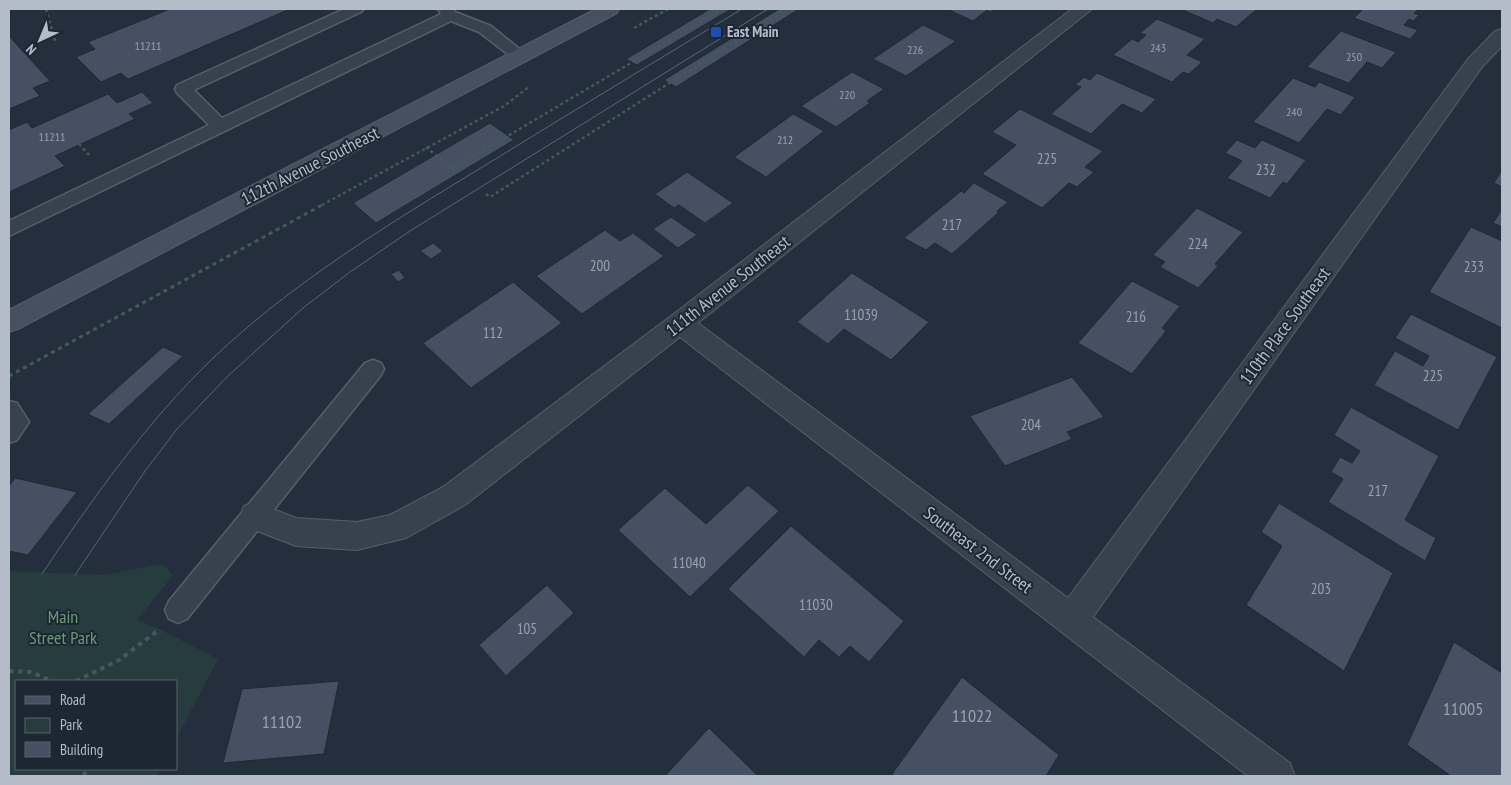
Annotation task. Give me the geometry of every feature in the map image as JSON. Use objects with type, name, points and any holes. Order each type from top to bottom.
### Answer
[{"type":"main road","name":"112th Avenue Southeast","points":[[9,322],[606,10]]},
{"type":"street","name":"111th Avenue Southeast","points":[[255,516],[296,532],[357,536],[395,528],[454,496],[680,323],[1083,9]]},
{"type":"street","name":"110th Place Southeast","points":[[1071,621],[1475,63],[1502,34]]},
{"type":"street","name":"Southeast 2nd Street","points":[[680,323],[1277,776]]},
{"type":"lane","points":[[221,127],[183,89],[356,9]]},
{"type":"lane","points":[[9,229],[221,127],[448,12],[485,29],[520,56]]},
{"type":"lane","points":[[178,610],[373,369]]},
{"type":"lane","points":[[9,410],[17,422],[9,433]]},
{"type":"path","points":[[46,9],[56,44]]},
{"type":"path","points":[[625,32],[668,9]]},
{"type":"path","points":[[452,169],[722,9]]},
{"type":"path","points":[[486,194],[490,196],[786,9]]},
{"type":"path","points":[[9,376],[504,106],[534,84]]},
{"type":"path","points":[[426,147],[457,173]]},
{"type":"path","points":[[78,680],[120,661],[133,652],[178,610]]},
{"type":"path","points":[[9,671],[31,672],[50,680]]},
{"type":"green space","name":"Main Street Park","points":[[163,564],[173,575],[137,620],[218,659],[178,735],[178,680],[15,680],[15,770],[160,770],[157,776],[9,776],[9,571],[102,575]]},
{"type":"building","points":[[170,9],[290,9],[128,79],[121,73],[101,82],[76,57],[95,49],[88,42]]},
{"type":"building","points":[[710,9],[731,9],[637,65],[626,59]]},
{"type":"building","points":[[779,9],[799,9],[676,87],[664,80]]},
{"type":"building","points":[[947,9],[995,9],[990,12],[987,10],[973,21]]},
{"type":"building","points":[[1257,9],[1236,27],[1217,19],[1213,23],[1183,10]]},
{"type":"building","points":[[1363,9],[1418,9],[1414,13],[1419,15],[1413,21],[1409,19],[1404,25],[1418,30],[1410,39],[1354,18]]},
{"type":"building","points":[[1157,19],[1205,39],[1187,55],[1202,62],[1189,74],[1183,72],[1172,82],[1113,55],[1132,39],[1138,42],[1146,35],[1140,33]]},
{"type":"building","points":[[923,25],[956,41],[906,76],[873,59]]},
{"type":"building","points":[[1341,31],[1396,52],[1382,68],[1367,62],[1349,83],[1307,67]]},
{"type":"building","points":[[9,36],[50,81],[33,88],[40,96],[9,109]]},
{"type":"building","points":[[852,72],[884,89],[867,101],[870,103],[836,127],[801,106]]},
{"type":"building","points":[[1097,73],[1156,99],[1142,113],[1122,104],[1091,134],[1051,114],[1081,87],[1075,85],[1084,77],[1090,80]]},
{"type":"building","points":[[1293,78],[1315,87],[1319,82],[1355,97],[1341,115],[1327,109],[1299,143],[1253,122]]},
{"type":"building","points":[[142,92],[153,103],[129,114],[135,119],[55,156],[65,166],[9,192],[9,130],[27,122],[32,128],[108,94],[117,103]]},
{"type":"building","points":[[1020,109],[1103,151],[1085,167],[1094,172],[1077,187],[1069,183],[1042,208],[982,174],[1016,145],[992,132]]},
{"type":"building","points":[[793,114],[824,131],[766,177],[734,157]]},
{"type":"building","points":[[490,123],[514,140],[376,223],[353,203]]},
{"type":"building","points":[[1237,140],[1255,148],[1262,140],[1306,160],[1287,184],[1283,182],[1270,198],[1227,178],[1242,161],[1225,153]]},
{"type":"building","points":[[1502,170],[1502,187],[1494,183]]},
{"type":"building","points":[[687,172],[733,203],[705,223],[679,205],[674,208],[655,194]]},
{"type":"building","points":[[974,183],[1008,202],[952,254],[935,243],[926,250],[904,238],[961,191],[964,193]]},
{"type":"building","points":[[1197,208],[1243,232],[1215,264],[1218,266],[1198,288],[1160,267],[1165,262],[1153,255]]},
{"type":"building","points":[[1502,209],[1502,227],[1493,223]]},
{"type":"building","points":[[671,217],[697,235],[678,248],[653,229]]},
{"type":"building","points":[[1471,227],[1502,241],[1502,328],[1429,292]]},
{"type":"building","points":[[605,230],[620,241],[633,233],[664,256],[582,314],[536,276]]},
{"type":"building","points":[[433,243],[443,251],[431,259],[420,251]]},
{"type":"building","points":[[399,270],[405,278],[398,282],[391,274]]},
{"type":"building","points":[[852,273],[929,322],[891,360],[844,329],[828,344],[797,322]]},
{"type":"building","points":[[1132,281],[1180,306],[1162,328],[1166,331],[1132,374],[1078,343]]},
{"type":"building","points":[[513,282],[562,323],[471,388],[423,343]]},
{"type":"building","points":[[1411,314],[1497,357],[1458,430],[1374,385],[1395,351],[1423,366],[1429,356],[1395,338]]},
{"type":"building","points":[[163,347],[183,356],[109,424],[88,414]]},
{"type":"building","points":[[1072,377],[1104,417],[1067,432],[1072,439],[1005,466],[970,416]]},
{"type":"building","points":[[1351,407],[1439,456],[1405,520],[1436,538],[1425,561],[1328,502],[1343,479],[1331,472],[1340,457],[1352,463],[1360,451],[1334,435]]},
{"type":"building","points":[[15,478],[77,492],[28,555],[9,551],[9,486]]},
{"type":"building","points":[[748,485],[779,511],[690,597],[618,530],[665,488],[706,524]]},
{"type":"building","points":[[1279,503],[1393,573],[1344,671],[1246,605],[1282,546],[1261,532]]},
{"type":"building","points":[[791,526],[904,621],[869,662],[850,646],[839,657],[819,640],[804,657],[728,589]]},
{"type":"building","points":[[547,585],[574,613],[506,676],[479,645]]},
{"type":"building","points":[[1454,642],[1502,673],[1502,776],[1451,776],[1407,745]]},
{"type":"building","points":[[962,677],[1059,755],[1046,776],[894,776],[892,774]]},
{"type":"building","points":[[339,681],[324,754],[223,763],[242,689]]},
{"type":"building","points":[[709,728],[758,776],[665,776]]},
{"type":"tram line","points":[[42,574],[121,462],[165,409],[212,359],[275,305],[309,279],[378,232],[742,9]]},
{"type":"tram line","points":[[75,575],[145,471],[177,429],[228,376],[303,308],[350,272],[410,231],[768,9]]},
{"type":"place","name":"East Main","points":[[716,32]]}]
